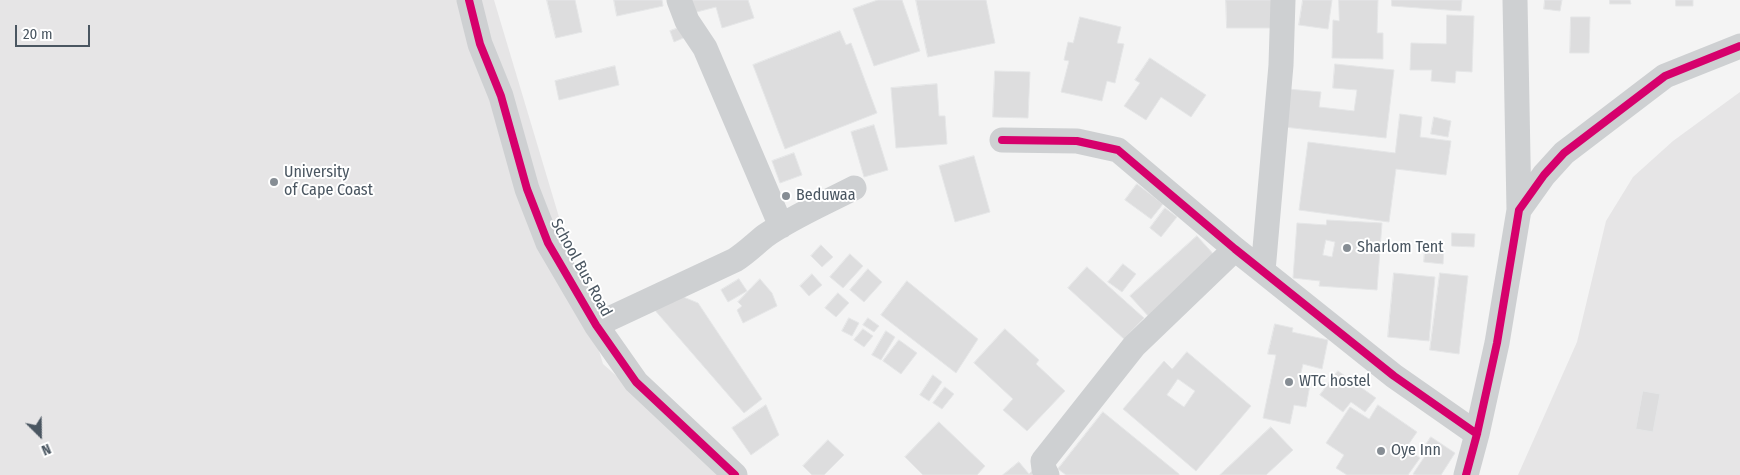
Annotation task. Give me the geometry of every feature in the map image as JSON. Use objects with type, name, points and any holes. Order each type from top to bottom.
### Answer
[{"type":"street","name":"School Bus Road","points":[[469,0],[480,44],[501,96],[527,190],[548,243],[596,325],[636,382],[735,475]]},
{"type":"street","points":[[679,0],[687,21],[705,48],[781,226]]},
{"type":"street","points":[[1263,271],[1281,65],[1283,0]]},
{"type":"street","points":[[1466,475],[1497,343],[1519,210],[1515,0]]},
{"type":"street","points":[[1519,210],[1544,175],[1564,153],[1665,76],[1740,46]]},
{"type":"street","points":[[1002,140],[1077,141],[1118,150],[1235,249],[1394,376],[1477,434]]},
{"type":"street","points":[[596,325],[735,260],[781,226],[854,188]]},
{"type":"street","points":[[1047,475],[1044,470],[1043,461],[1134,346],[1235,249]]},
{"type":"shaded area","name":"University of Cape Coast","points":[[0,0],[494,0],[603,364],[728,475],[0,475]]},
{"type":"shaded area","points":[[1740,92],[1740,475],[1518,475],[1577,342],[1606,221],[1633,177],[1673,141]]},
{"type":"building","points":[[547,0],[575,0],[582,32],[556,38]]},
{"type":"building","points":[[614,0],[662,0],[663,6],[617,16]]},
{"type":"building","points":[[690,0],[748,0],[754,18],[722,28],[716,7],[693,13]]},
{"type":"building","points":[[878,0],[902,0],[920,51],[874,66],[853,9]]},
{"type":"building","points":[[916,0],[986,0],[995,43],[928,57]]},
{"type":"building","points":[[1226,0],[1272,0],[1272,28],[1227,28]]},
{"type":"building","points":[[1303,0],[1332,0],[1328,29],[1299,25]]},
{"type":"building","points":[[1339,0],[1378,0],[1377,33],[1383,33],[1383,59],[1332,58],[1333,20],[1339,21]]},
{"type":"building","points":[[1392,0],[1462,0],[1461,11],[1392,6]]},
{"type":"building","points":[[1545,0],[1562,0],[1560,11],[1544,9]]},
{"type":"building","points":[[1610,0],[1630,0],[1631,4],[1610,4]]},
{"type":"building","points":[[1676,0],[1693,0],[1693,6],[1676,6]]},
{"type":"building","points":[[1447,15],[1474,16],[1472,72],[1456,71],[1455,83],[1431,81],[1432,70],[1410,70],[1411,43],[1446,44]]},
{"type":"building","points":[[1080,17],[1121,27],[1117,43],[1124,44],[1115,83],[1107,81],[1102,101],[1061,92],[1069,61],[1064,60],[1068,42],[1073,43]]},
{"type":"building","points":[[1571,17],[1590,17],[1589,53],[1570,53]]},
{"type":"building","points":[[684,26],[688,36],[674,42],[670,31]]},
{"type":"building","points":[[840,31],[846,45],[851,43],[877,113],[785,149],[753,65]]},
{"type":"building","points":[[1150,58],[1206,95],[1191,117],[1161,97],[1146,120],[1124,106],[1140,83],[1135,80]]},
{"type":"building","points":[[1335,64],[1394,70],[1386,138],[1284,127],[1288,89],[1321,92],[1319,107],[1354,111],[1357,90],[1333,88]]},
{"type":"building","points":[[615,66],[619,85],[559,100],[555,81]]},
{"type":"building","points":[[995,71],[1030,72],[1028,118],[993,117]]},
{"type":"building","points":[[937,84],[939,116],[945,116],[947,144],[896,148],[891,88]]},
{"type":"building","points":[[1400,114],[1422,117],[1420,137],[1451,141],[1446,175],[1396,169],[1389,222],[1299,210],[1308,142],[1395,153]]},
{"type":"building","points":[[1434,117],[1451,121],[1448,137],[1431,134]]},
{"type":"building","points":[[874,125],[888,170],[864,177],[851,132]]},
{"type":"building","points":[[794,153],[802,175],[780,183],[772,161]]},
{"type":"building","points":[[974,156],[990,212],[955,222],[939,166]]},
{"type":"building","points":[[1137,184],[1163,204],[1151,219],[1125,200]]},
{"type":"building","points":[[1165,208],[1177,217],[1161,237],[1150,228]]},
{"type":"building","points":[[1327,220],[1382,223],[1377,290],[1319,286],[1320,281],[1293,278],[1297,223],[1326,225]],"holes":[[[1326,240],[1335,242],[1332,257],[1323,255]]]},
{"type":"building","points":[[1452,233],[1475,234],[1474,247],[1452,246]]},
{"type":"building","points":[[1197,236],[1217,258],[1150,318],[1130,296]]},
{"type":"building","points":[[821,245],[833,257],[822,267],[811,256]]},
{"type":"building","points":[[1425,246],[1444,248],[1443,264],[1424,262]]},
{"type":"building","points":[[850,254],[863,266],[843,288],[830,277]]},
{"type":"building","points":[[1123,264],[1136,274],[1122,292],[1108,282]]},
{"type":"building","points":[[1087,267],[1144,318],[1124,339],[1068,288]]},
{"type":"building","points":[[868,269],[882,282],[864,302],[850,290]]},
{"type":"building","points":[[1394,273],[1435,277],[1429,341],[1388,337]]},
{"type":"building","points":[[1440,273],[1468,276],[1459,354],[1430,350]]},
{"type":"building","points":[[812,274],[822,285],[809,296],[800,286]]},
{"type":"building","points":[[739,279],[747,291],[728,302],[721,290]]},
{"type":"building","points":[[760,279],[772,293],[777,306],[743,323],[737,310],[742,306],[738,302]]},
{"type":"building","points":[[907,281],[978,339],[956,373],[881,315]]},
{"type":"building","points":[[838,293],[849,303],[836,317],[825,308]]},
{"type":"building","points":[[676,294],[698,303],[762,399],[744,413],[653,308]]},
{"type":"building","points":[[849,318],[859,323],[852,336],[842,331]]},
{"type":"building","points":[[868,318],[879,326],[874,332],[863,325]]},
{"type":"building","points":[[1275,324],[1293,328],[1292,332],[1328,340],[1322,369],[1303,364],[1300,377],[1311,379],[1306,407],[1294,405],[1290,424],[1263,418],[1276,355],[1268,354]]},
{"type":"building","points":[[863,329],[873,336],[864,347],[854,340]]},
{"type":"building","points":[[1005,329],[1039,360],[1036,364],[1065,391],[1027,431],[1003,410],[1013,399],[974,363]]},
{"type":"building","points":[[886,331],[895,337],[881,360],[872,355]]},
{"type":"building","points":[[899,340],[917,353],[901,374],[883,361]]},
{"type":"building","points":[[1187,352],[1251,406],[1196,471],[1123,409],[1164,361],[1172,369]],"holes":[[[1178,379],[1195,391],[1184,407],[1167,395]]]},
{"type":"building","points":[[1338,371],[1376,398],[1365,412],[1351,402],[1343,412],[1320,395]]},
{"type":"building","points":[[933,375],[942,382],[929,401],[920,395]]},
{"type":"building","points":[[945,387],[954,394],[942,409],[933,403]]},
{"type":"building","points":[[1643,391],[1660,394],[1653,432],[1636,429]]},
{"type":"building","points":[[766,405],[779,435],[751,455],[732,428]]},
{"type":"building","points":[[1378,405],[1417,432],[1406,448],[1420,458],[1408,475],[1347,475],[1336,468],[1344,455],[1326,443],[1350,407],[1369,419]]},
{"type":"building","points":[[1103,412],[1179,475],[1066,475],[1058,469]]},
{"type":"building","points":[[939,422],[985,466],[977,475],[923,475],[905,457]]},
{"type":"building","points":[[1271,427],[1293,450],[1266,475],[1220,475]]},
{"type":"building","points":[[1431,437],[1455,453],[1441,475],[1413,474],[1425,456],[1420,453]]},
{"type":"building","points":[[828,440],[844,455],[824,475],[812,475],[803,466]]},
{"type":"building","points":[[1019,462],[1029,474],[1032,471],[1037,475],[1003,475]]},
{"type":"cycle path","points":[[469,0],[480,44],[501,96],[527,189],[548,243],[596,325],[636,382],[735,475]]},
{"type":"cycle path","points":[[1466,475],[1497,343],[1519,210],[1544,175],[1564,153],[1665,76],[1740,46]]},
{"type":"cycle path","points":[[1002,140],[1077,141],[1118,150],[1235,249],[1394,376],[1477,434]]},
{"type":"place","name":"University of Cape Coast","points":[[274,182]]},
{"type":"place","name":"Beduwaa","points":[[786,196]]},
{"type":"place","name":"Sharlom Tent","points":[[1347,248]]},
{"type":"place","name":"WTC hostel","points":[[1289,382]]},
{"type":"place","name":"Oye Inn","points":[[1381,451]]}]
